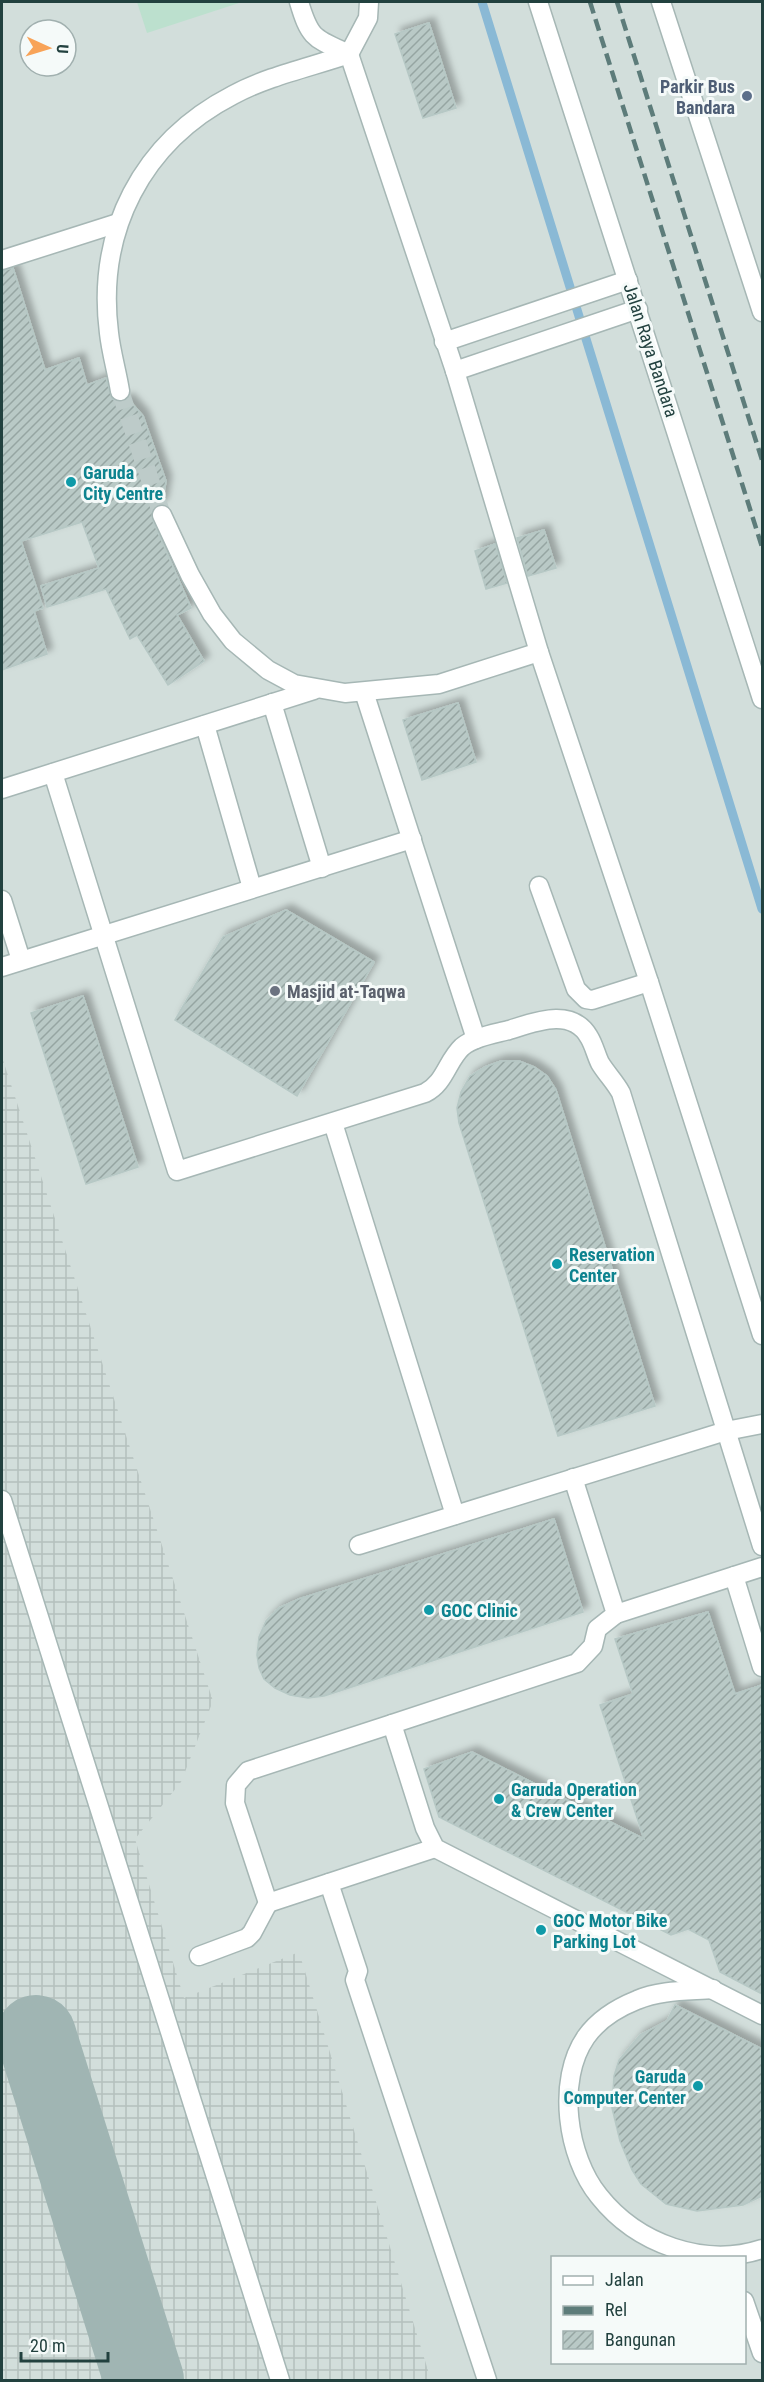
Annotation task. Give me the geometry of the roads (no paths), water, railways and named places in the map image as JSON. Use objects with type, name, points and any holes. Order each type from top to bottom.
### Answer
[{"type":"street","points":[[299,2],[311,33],[322,42],[349,54],[455,371],[539,652],[649,982],[762,1335]]},
{"type":"street","points":[[120,391],[108,333],[107,288],[110,256],[118,223],[136,184],[156,155],[180,131],[210,108],[234,94],[349,54],[368,18],[369,2]]},
{"type":"street","name":"Jalan Raya Bandara","points":[[538,2],[762,699]]},
{"type":"street","points":[[661,2],[762,312]]},
{"type":"street","points":[[2,260],[118,223]]},
{"type":"street","points":[[444,342],[628,280]]},
{"type":"street","points":[[455,371],[638,309]]},
{"type":"street","points":[[162,516],[190,575],[212,614],[233,641],[268,670],[294,684],[345,693],[439,684],[539,652]]},
{"type":"street","points":[[2,789],[319,689]]},
{"type":"street","points":[[364,692],[476,1039]]},
{"type":"street","points":[[272,703],[322,868]]},
{"type":"street","points":[[205,725],[252,888]]},
{"type":"street","points":[[53,773],[177,1171],[434,1089],[456,1054],[468,1042],[476,1039],[543,1020],[556,1019],[569,1021],[588,1035],[602,1065],[621,1093],[762,1546]]},
{"type":"street","points":[[2,967],[412,839]]},
{"type":"street","points":[[539,886],[580,996],[592,1000],[649,982]]},
{"type":"street","points":[[2,900],[21,960]]},
{"type":"street","points":[[333,1123],[455,1515]]},
{"type":"street","points":[[359,1545],[726,1431],[762,1424]]},
{"type":"street","points":[[573,1478],[616,1614]]},
{"type":"street","points":[[2,1500],[280,2380]]},
{"type":"street","points":[[199,1956],[247,1938],[257,1926],[268,1903],[235,1803],[236,1785],[248,1771],[577,1663],[593,1646],[597,1629],[616,1614],[762,1567]]},
{"type":"street","points":[[734,1576],[762,1667]]},
{"type":"street","points":[[392,1724],[425,1828],[435,1848],[762,2014]]},
{"type":"street","points":[[268,1903],[435,1848]]},
{"type":"street","points":[[329,1883],[358,1971],[355,1980],[487,2380]]},
{"type":"street","points":[[713,1989],[660,1994],[639,1999],[599,2022],[586,2038],[575,2059],[569,2080],[568,2109],[584,2173],[597,2195],[613,2213],[654,2241],[681,2251],[721,2256]]},
{"type":"street","points":[[733,2256],[762,2249]]},
{"type":"street","points":[[746,2307],[762,2353]]},
{"type":"waterway","points":[[482,2],[762,909]]},
{"type":"tunnel","points":[[120,391],[162,515]]},
{"type":"railway","points":[[590,2],[762,547]]},
{"type":"railway","points":[[617,2],[762,460]]},
{"type":"place","name":"Parkir Bus Bandara","points":[[747,96]]},
{"type":"place","name":"Garuda City Centre","points":[[71,482]]},
{"type":"place","name":"Masjid at-Taqwa","points":[[275,991]]},
{"type":"place","name":"Reservation Center","points":[[557,1264]]},
{"type":"place","name":"GOC Clinic","points":[[429,1610]]},
{"type":"place","name":"Garuda Operation & Crew Center","points":[[499,1799]]},
{"type":"place","name":"GOC Motor Bike Parking Lot","points":[[541,1930]]},
{"type":"place","name":"Garuda Computer Center","points":[[698,2086]]}]
